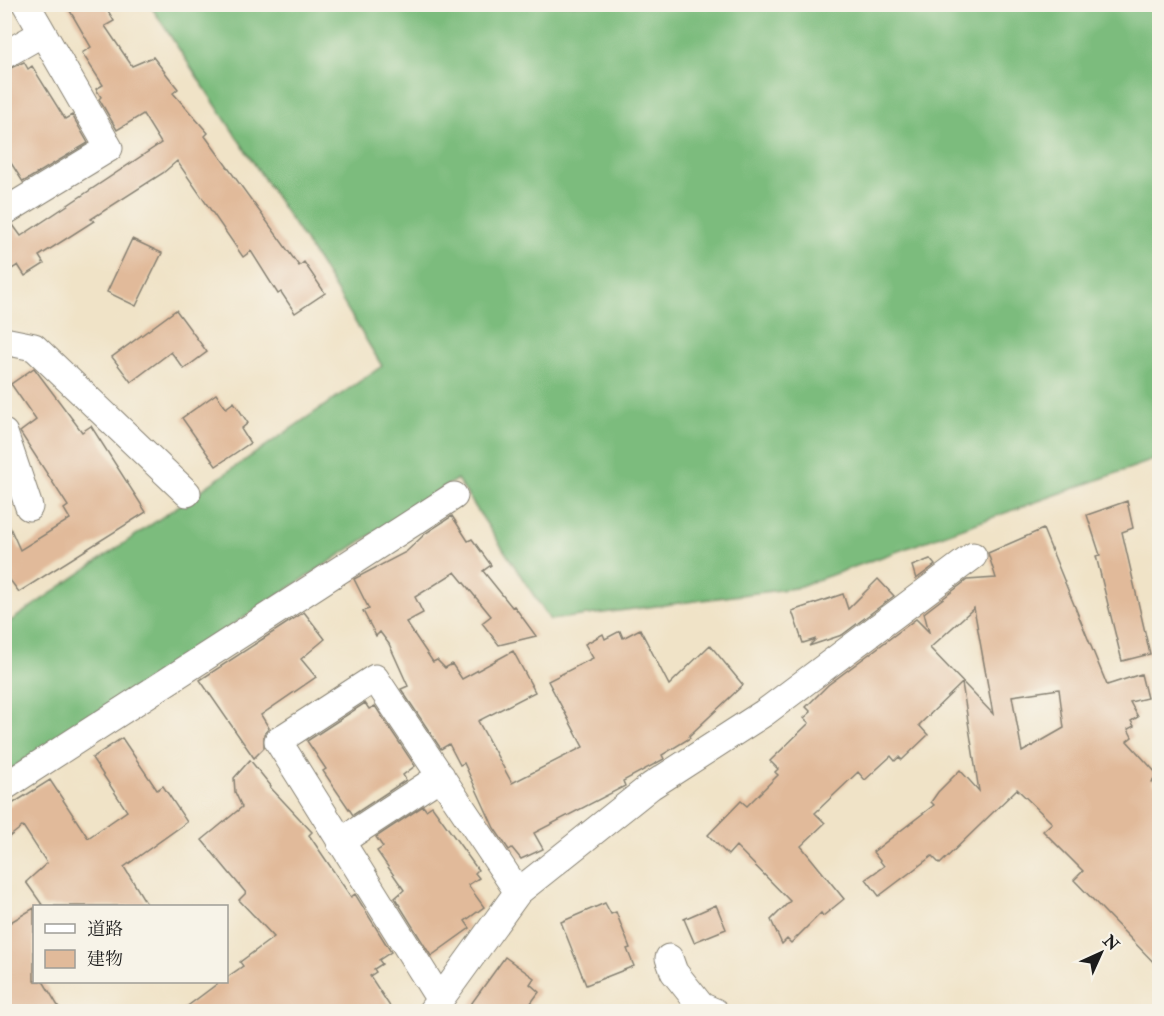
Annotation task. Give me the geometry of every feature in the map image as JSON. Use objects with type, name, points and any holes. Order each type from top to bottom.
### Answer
[{"type":"street","points":[[4,212],[109,148],[41,34],[26,4]]},
{"type":"street","points":[[4,55],[41,34]]},
{"type":"street","points":[[4,341],[34,347],[187,493]]},
{"type":"street","points":[[4,433],[29,507]]},
{"type":"street","points":[[4,788],[454,496]]},
{"type":"street","points":[[518,892],[375,678],[278,741],[435,1005],[518,892],[651,786],[764,713],[973,556]]},
{"type":"street","points":[[340,842],[441,776]]},
{"type":"street","points":[[669,958],[674,972],[701,1006],[715,1011]]},
{"type":"green space","points":[[150,5],[1159,5],[1159,458],[795,588],[550,620],[457,479],[5,773],[5,625],[382,366],[320,264]]},
{"type":"building","points":[[66,4],[104,4],[114,21],[105,26],[132,66],[153,57],[178,89],[173,93],[208,133],[205,136],[299,266],[304,262],[325,293],[295,313],[281,292],[278,294],[251,251],[243,257],[177,161],[163,173],[91,219],[94,221],[39,256],[44,264],[25,276],[18,265],[4,274],[4,228],[13,225],[21,236],[161,143],[143,114],[117,130],[99,99],[101,97],[96,89],[103,85],[82,53],[91,47]]},
{"type":"building","points":[[24,62],[28,69],[32,66],[65,119],[72,115],[88,143],[23,182],[4,152],[4,71]]},
{"type":"building","points":[[132,239],[162,253],[136,306],[107,292]]},
{"type":"building","points":[[176,310],[207,352],[184,369],[171,352],[131,382],[112,357]]},
{"type":"building","points":[[34,368],[82,432],[91,426],[146,512],[19,592],[4,572],[4,514],[20,550],[70,519],[64,509],[68,506],[20,432],[36,420],[11,384]]},
{"type":"building","points":[[216,394],[226,408],[234,402],[248,423],[241,429],[250,443],[216,466],[182,418]]},
{"type":"building","points":[[1127,501],[1133,528],[1122,532],[1150,654],[1122,661],[1096,556],[1100,555],[1087,515]]},
{"type":"building","points":[[452,516],[468,541],[472,539],[491,565],[483,571],[512,607],[514,606],[536,636],[499,645],[482,623],[491,616],[455,572],[415,597],[423,613],[406,622],[433,662],[437,660],[445,668],[452,664],[462,679],[513,651],[535,692],[478,721],[512,783],[583,747],[548,681],[593,658],[585,644],[603,634],[605,639],[620,631],[623,638],[640,629],[669,685],[710,645],[743,685],[689,736],[690,738],[662,755],[664,759],[623,781],[625,786],[534,833],[543,849],[521,859],[512,848],[509,850],[494,828],[464,763],[460,765],[449,744],[441,749],[401,689],[408,686],[389,644],[380,632],[376,636],[363,611],[369,609],[354,579],[406,552],[426,533]]},
{"type":"building","points":[[1043,529],[1107,685],[1141,674],[1147,698],[1130,702],[1138,717],[1131,721],[1134,726],[1128,729],[1132,737],[1127,741],[1158,775],[1152,782],[1160,789],[1160,969],[1074,880],[1083,871],[1043,831],[1052,823],[1017,789],[940,864],[932,856],[879,896],[866,879],[884,866],[873,852],[934,805],[931,802],[938,792],[960,770],[979,791],[962,683],[919,725],[928,735],[902,760],[899,757],[895,761],[891,756],[865,780],[858,772],[815,813],[825,823],[801,846],[844,899],[823,916],[821,913],[791,943],[787,939],[782,944],[771,920],[790,901],[736,846],[728,855],[708,835],[741,801],[747,806],[778,775],[775,772],[778,769],[770,761],[809,723],[804,718],[811,712],[806,707],[828,685],[916,619],[929,632],[924,613],[967,580],[996,578],[988,553]],"holes":[[[974,608],[993,714],[930,648]],[[1059,689],[1064,728],[1022,752],[1012,696]]]},
{"type":"building","points":[[930,559],[935,565],[916,579],[912,566]]},
{"type":"building","points":[[878,579],[894,596],[842,635],[809,646],[816,639],[803,643],[792,611],[843,594],[848,609]]},
{"type":"building","points":[[304,612],[325,639],[301,659],[316,677],[261,715],[269,728],[264,734],[264,748],[254,758],[200,680]]},
{"type":"building","points":[[365,703],[369,709],[375,706],[415,766],[403,775],[406,780],[353,815],[323,771],[326,769],[307,741]]},
{"type":"building","points":[[122,738],[157,790],[163,786],[187,822],[124,867],[147,905],[42,905],[26,882],[47,863],[23,826],[4,841],[4,809],[50,780],[88,838],[127,811],[92,758]]},
{"type":"building","points":[[250,760],[270,787],[312,832],[309,835],[351,897],[355,894],[391,952],[379,960],[382,964],[374,969],[376,972],[370,976],[393,1011],[181,1011],[218,983],[228,983],[228,977],[243,966],[240,962],[274,937],[239,900],[246,893],[202,840],[242,807],[235,792],[234,778]]},
{"type":"building","points":[[423,806],[426,810],[432,806],[478,870],[475,873],[479,878],[468,885],[484,907],[465,921],[470,928],[431,956],[395,898],[404,890],[377,851],[383,847],[376,837]]},
{"type":"building","points":[[605,903],[611,914],[616,912],[630,948],[627,949],[634,966],[586,985],[561,922]]},
{"type":"building","points":[[716,905],[726,929],[694,942],[684,919]]},
{"type":"building","points":[[33,909],[33,983],[44,983],[61,1011],[4,1011],[4,926]]},
{"type":"building","points":[[505,957],[534,978],[530,984],[539,992],[525,1011],[466,1011]]}]
